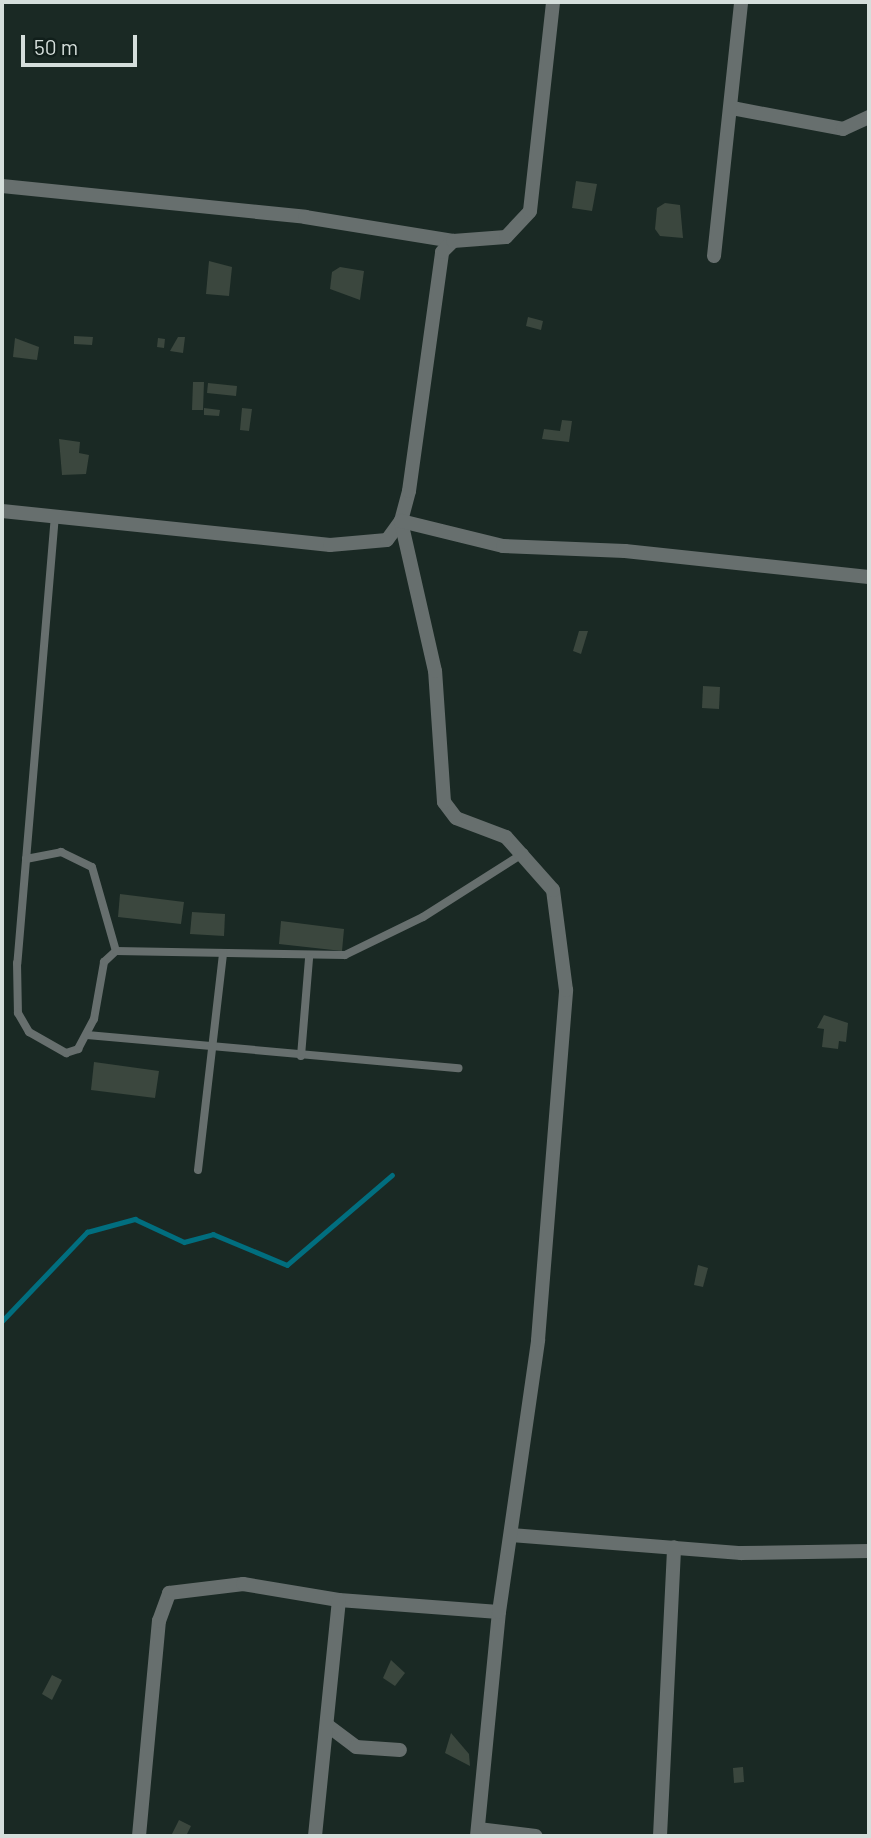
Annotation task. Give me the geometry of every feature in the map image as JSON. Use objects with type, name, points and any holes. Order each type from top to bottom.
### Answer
[{"type":"street","points":[[2,186],[305,217],[453,241],[502,239],[530,211],[553,2]]},
{"type":"street","points":[[714,256],[732,108],[741,2]]},
{"type":"street","points":[[732,108],[843,130],[869,117]]},
{"type":"street","points":[[453,241],[442,252],[434,288],[401,521],[435,671],[444,802],[456,818],[506,837],[524,853],[560,907],[566,1006],[538,1340],[499,1612],[477,1833],[536,1836]]},
{"type":"street","points":[[2,511],[359,547],[387,540],[401,521]]},
{"type":"street","points":[[401,521],[503,545],[625,551],[869,577]]},
{"type":"street","points":[[511,1535],[741,1553],[869,1551]]},
{"type":"street","points":[[660,1836],[674,1547]]},
{"type":"street","points":[[139,1836],[163,1599],[184,1587],[224,1583],[339,1600],[499,1612]]},
{"type":"street","points":[[315,1836],[339,1600]]},
{"type":"street","points":[[327,1725],[356,1746],[400,1750]]},
{"type":"lane","points":[[55,515],[26,859],[18,1013],[30,1032],[66,1053],[75,1052],[87,1034],[104,961],[116,951],[309,958],[362,950],[524,853]]},
{"type":"lane","points":[[26,859],[61,852],[93,867],[116,951]]},
{"type":"lane","points":[[198,1170],[223,953]]},
{"type":"lane","points":[[301,1056],[309,958]]},
{"type":"lane","points":[[87,1034],[213,1049],[460,1068]]},
{"type":"building","points":[[576,181],[597,184],[592,211],[572,208]]},
{"type":"building","points":[[665,203],[680,205],[683,238],[660,236],[655,229],[657,208]]},
{"type":"building","points":[[209,261],[232,267],[229,296],[206,294]]},
{"type":"building","points":[[340,267],[364,271],[360,300],[330,289],[332,272]]},
{"type":"building","points":[[528,317],[543,321],[541,330],[526,326]]},
{"type":"building","points":[[74,336],[93,337],[92,345],[74,344]]},
{"type":"building","points":[[178,337],[185,337],[183,353],[170,351]]},
{"type":"building","points":[[15,338],[39,347],[37,360],[13,357]]},
{"type":"building","points":[[158,338],[165,339],[164,348],[157,347]]},
{"type":"building","points":[[193,382],[204,382],[203,410],[192,410]]},
{"type":"building","points":[[208,383],[237,386],[236,396],[207,393]]},
{"type":"building","points":[[204,408],[220,410],[219,416],[204,415]]},
{"type":"building","points":[[242,408],[252,409],[249,431],[240,430]]},
{"type":"building","points":[[562,420],[572,421],[569,442],[542,439],[544,429],[560,431]]},
{"type":"building","points":[[59,439],[80,442],[79,453],[89,455],[86,474],[62,475]]},
{"type":"building","points":[[579,631],[588,631],[581,654],[573,651]]},
{"type":"building","points":[[703,686],[720,687],[719,709],[702,708]]},
{"type":"building","points":[[120,894],[184,902],[181,924],[118,917]]},
{"type":"building","points":[[192,912],[225,914],[224,936],[190,934]]},
{"type":"building","points":[[281,921],[344,929],[342,951],[279,944]]},
{"type":"building","points":[[824,1015],[848,1023],[846,1042],[839,1041],[838,1049],[822,1047],[824,1029],[817,1028]]},
{"type":"building","points":[[94,1062],[159,1071],[155,1098],[91,1090]]},
{"type":"building","points":[[698,1265],[708,1268],[703,1287],[694,1285]]},
{"type":"building","points":[[391,1660],[405,1673],[395,1686],[383,1678]]},
{"type":"building","points":[[52,1675],[62,1680],[52,1700],[42,1694]]},
{"type":"building","points":[[451,1733],[469,1754],[470,1766],[445,1753]]},
{"type":"building","points":[[743,1767],[744,1782],[734,1783],[733,1768]]},
{"type":"building","points":[[179,1820],[191,1826],[186,1836],[171,1836]]},
{"type":"waterway","points":[[2,1321],[87,1232],[135,1219],[184,1242],[213,1234],[287,1265],[392,1175]]}]
